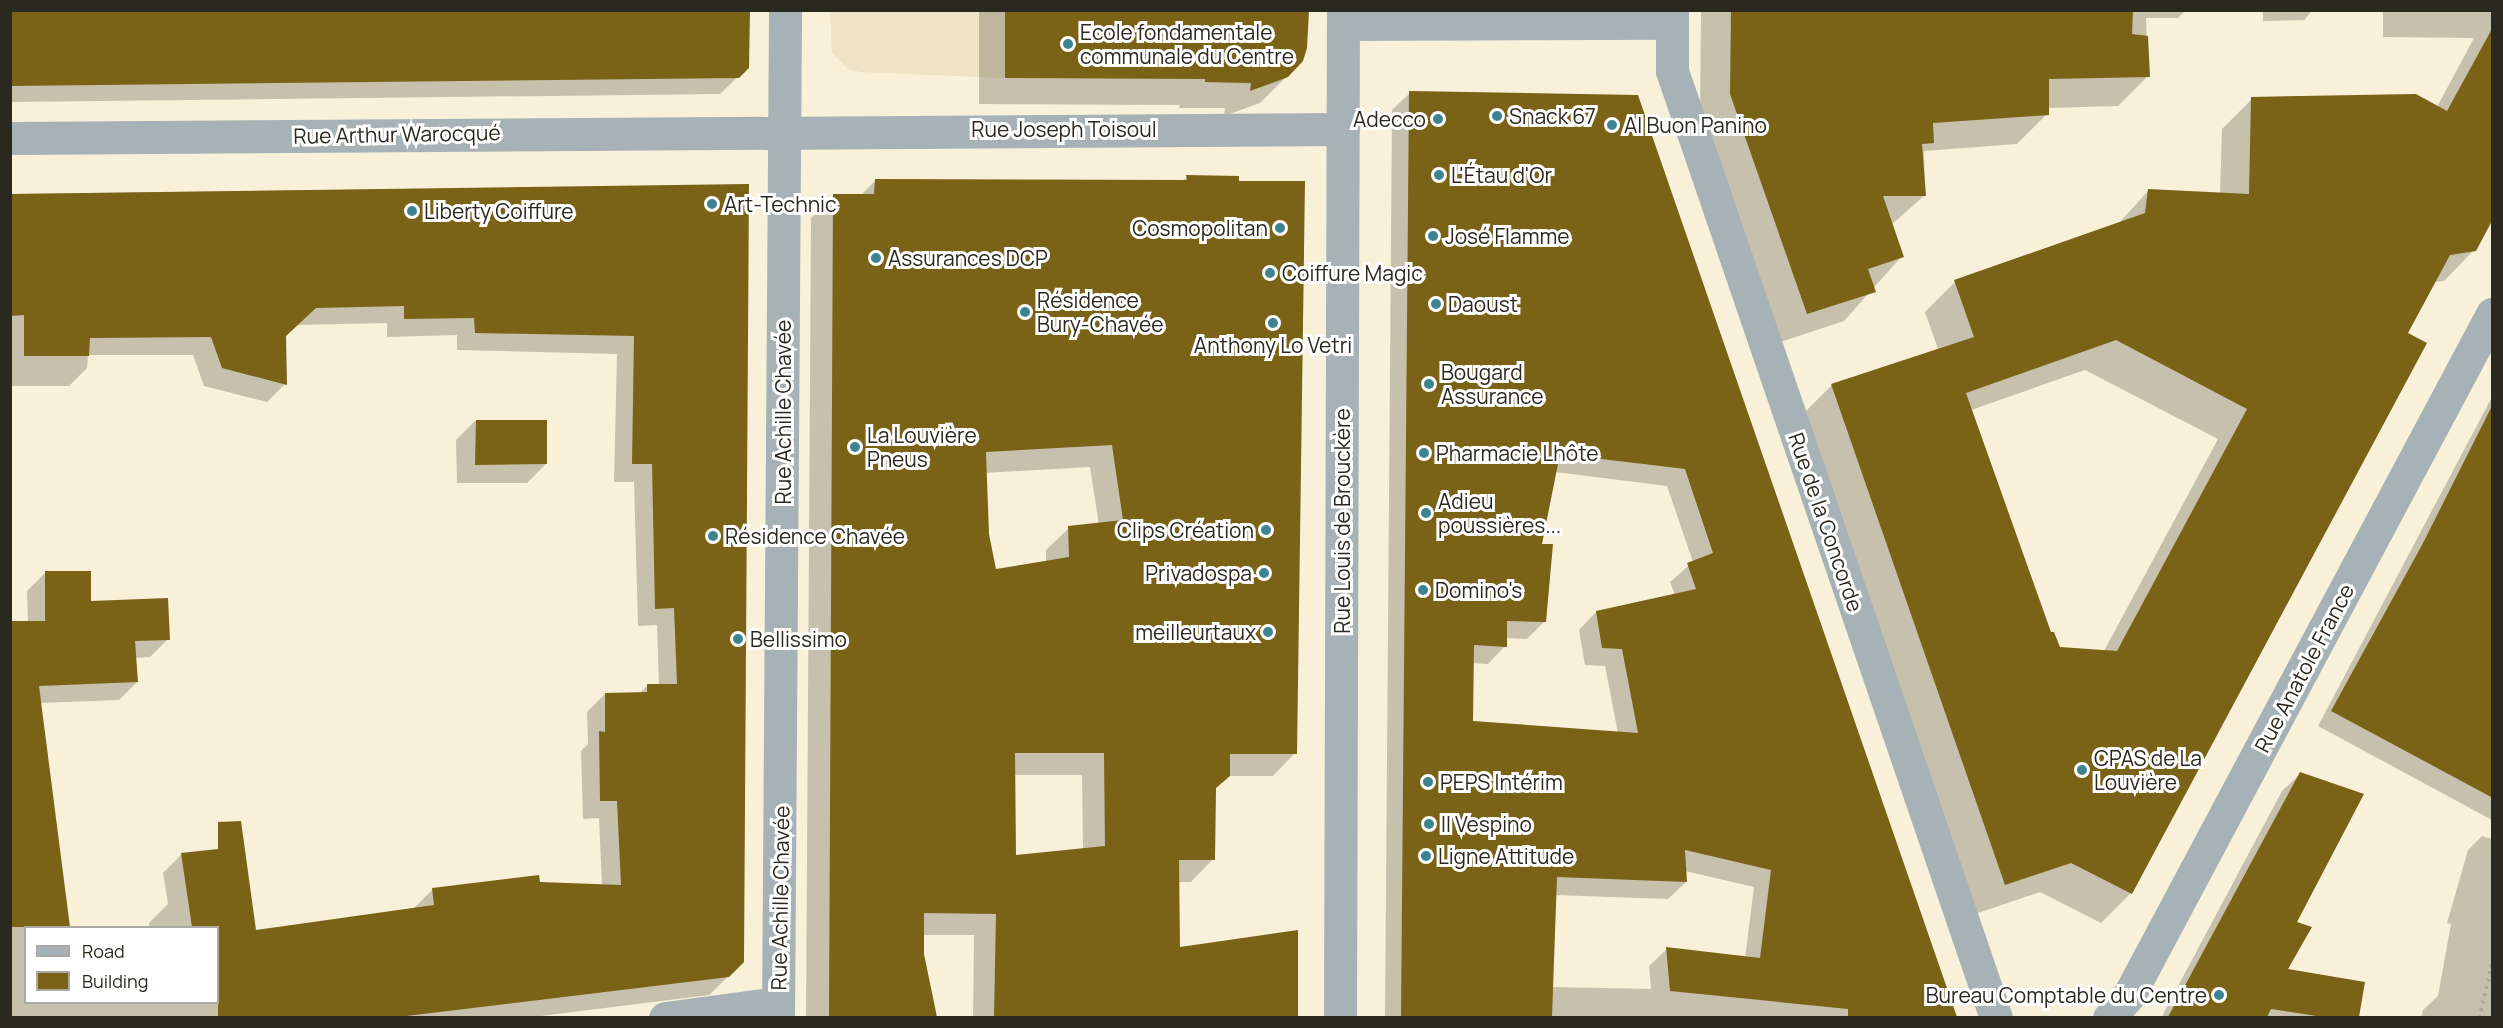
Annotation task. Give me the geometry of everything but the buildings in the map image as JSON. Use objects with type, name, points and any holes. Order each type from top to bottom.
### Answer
[{"type":"street","name":"Rue Achille Chavée","points":[[778,1010],[786,10]]},
{"type":"street","points":[[1343,17],[1672,17]]},
{"type":"street","name":"Rue Louis de Brouckère","points":[[1340,1017],[1343,17]]},
{"type":"street","name":"Rue de la Concorde","points":[[1672,17],[1672,71],[1996,1017]]},
{"type":"street","name":"Rue Joseph Toisoul","points":[[784,130],[1343,129]]},
{"type":"street","name":"Rue Arthur Warocqué","points":[[10,138],[784,130]]},
{"type":"street","name":"Rue Anatole France","points":[[2109,1017],[2129,994],[2493,314]]},
{"type":"street","points":[[665,1017],[778,1010]]},
{"type":"path","points":[[2479,1017],[2493,964]]},
{"type":"shaded area","name":"Ecole fondamentale communale du Centre","points":[[830,11],[1309,11],[1308,34],[1299,66],[1281,81],[1263,85],[1205,82],[1205,79],[1003,78],[860,72],[848,69],[832,53]]},
{"type":"place","name":"Ecole fondamentale communale du Centre","points":[[1068,44]]},
{"type":"place","name":"Snack 67","points":[[1497,116]]},
{"type":"place","name":"Adecco","points":[[1438,119]]},
{"type":"place","name":"Al Buon Panino","points":[[1612,125]]},
{"type":"place","name":"L'Étau d'Or","points":[[1439,175]]},
{"type":"place","name":"Art-Technic","points":[[712,204]]},
{"type":"place","name":"Liberty Coiffure","points":[[412,211]]},
{"type":"place","name":"Cosmopolitan","points":[[1280,228]]},
{"type":"place","name":"José Flamme","points":[[1433,236]]},
{"type":"place","name":"Assurances DCP","points":[[876,258]]},
{"type":"place","name":"Coiffure Magic","points":[[1270,273]]},
{"type":"place","name":"Daoust","points":[[1436,304]]},
{"type":"place","name":"Résidence Bury-Chavée","points":[[1025,312]]},
{"type":"place","name":"Anthony Lo Vetri","points":[[1273,323]]},
{"type":"place","name":"Bougard Assurance","points":[[1429,384]]},
{"type":"place","name":"La Louvière Pneus","points":[[855,447]]},
{"type":"place","name":"Pharmacie Lhôte","points":[[1424,453]]},
{"type":"place","name":"Adieu poussières...","points":[[1426,513]]},
{"type":"place","name":"Clips Création","points":[[1266,530]]},
{"type":"place","name":"Résidence Chavée","points":[[713,536]]},
{"type":"place","name":"Privadospa","points":[[1264,573]]},
{"type":"place","name":"Domino's","points":[[1423,590]]},
{"type":"place","name":"meilleurtaux","points":[[1268,632]]},
{"type":"place","name":"Bellissimo","points":[[738,639]]},
{"type":"place","name":"CPAS de La Louvière","points":[[2082,770]]},
{"type":"place","name":"PEPS Intérim","points":[[1428,782]]},
{"type":"place","name":"Il Vespino","points":[[1429,824]]},
{"type":"place","name":"Ligne Attitude","points":[[1426,856]]},
{"type":"place","name":"Bureau Comptable du Centre","points":[[2219,995]]}]
